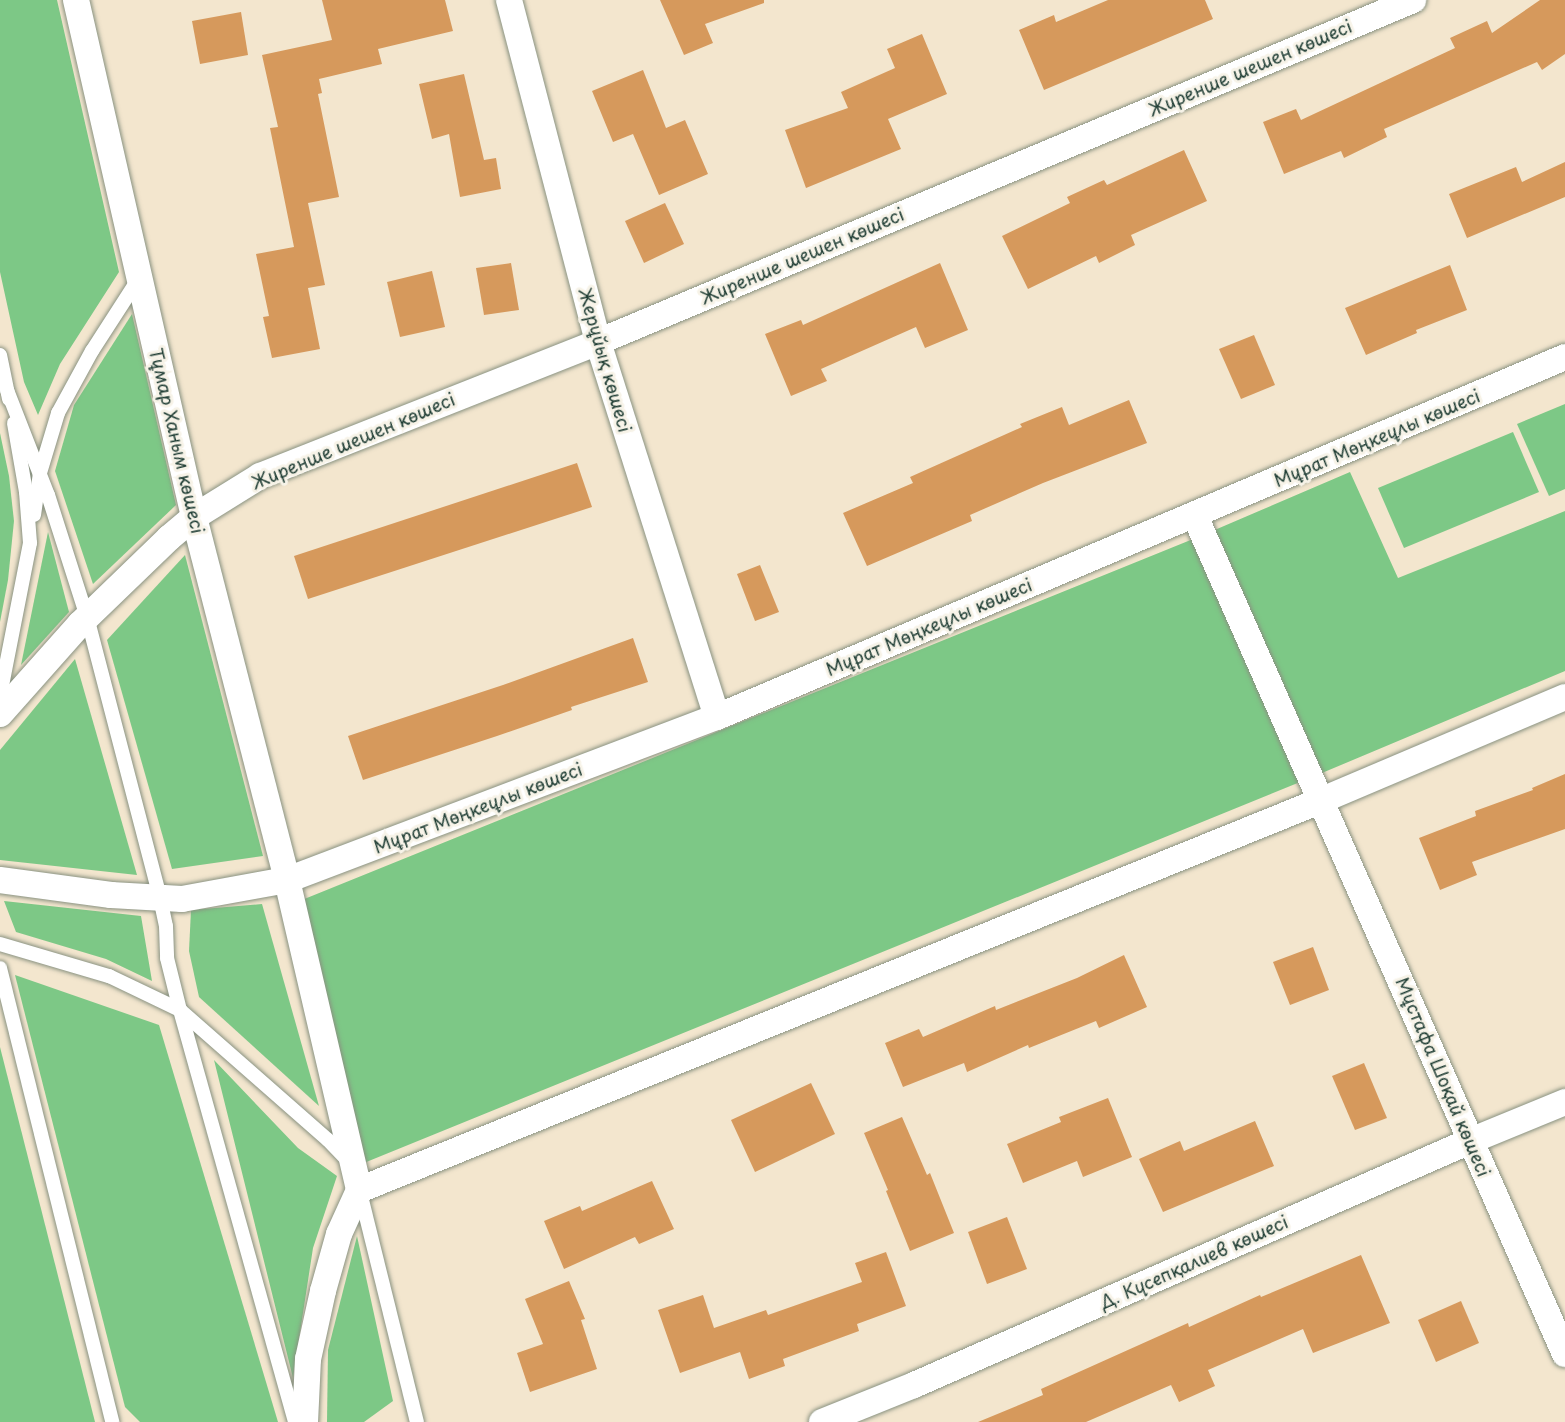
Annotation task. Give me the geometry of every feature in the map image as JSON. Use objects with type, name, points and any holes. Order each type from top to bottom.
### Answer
[{"type":"street","name":"Тұмар Ханым көшесі","points":[[76,0],[194,517],[287,880],[357,1179]]},
{"type":"street","name":"Жерұйық көшесі","points":[[510,0],[598,342],[717,717]]},
{"type":"street","name":"Жиренше шешен көшесі","points":[[0,714],[87,617],[194,517],[260,476],[598,342],[1413,0]]},
{"type":"street","name":"Мұрат Мөңкеұлы көшесі","points":[[0,880],[100,894],[182,899],[287,880],[717,717],[1565,357]]},
{"type":"street","name":"Мұстафа Шоқай көшесі","points":[[1195,516],[1565,1354]]},
{"type":"street","points":[[305,1422],[308,1359],[323,1291],[357,1179],[1320,801],[1565,698]]},
{"type":"street","name":"Д. Күсепқалиев көшесі","points":[[822,1422],[936,1376],[1470,1141],[1565,1102]]},
{"type":"lane","points":[[0,696],[30,543],[40,473],[58,413],[92,351],[139,277]]},
{"type":"lane","points":[[0,355],[26,492],[30,543]]},
{"type":"lane","points":[[7,390],[40,473],[87,617],[160,898],[166,926],[167,958],[180,1010],[295,1422]]},
{"type":"lane","points":[[0,944],[109,976],[180,1010],[327,1140],[357,1179],[412,1420]]},
{"type":"lane","points":[[0,968],[112,1421]]},
{"type":"green space","points":[[0,0],[57,0],[119,272],[60,364],[38,415],[24,382],[0,272]]},
{"type":"green space","points":[[132,314],[176,505],[93,584],[55,471],[74,405]]},
{"type":"green space","points":[[1565,404],[1565,489],[1549,496],[1517,424]]},
{"type":"green space","points":[[1513,432],[1539,492],[1404,548],[1378,488]]},
{"type":"green space","points":[[0,433],[9,476],[14,521],[8,580],[0,622]]},
{"type":"green space","points":[[1350,472],[1398,578],[1565,511],[1565,671],[1310,778],[354,1167],[292,904],[1203,535]]},
{"type":"green space","points":[[48,532],[69,612],[21,665]]},
{"type":"green space","points":[[185,555],[263,856],[172,869],[107,640]]},
{"type":"green space","points":[[75,659],[137,875],[0,860],[0,750]]},
{"type":"green space","points":[[4,901],[141,916],[152,981],[106,959],[16,932]]},
{"type":"green space","points":[[262,904],[319,1106],[199,997],[189,951],[191,910]]},
{"type":"green space","points":[[15,975],[159,1025],[278,1422],[140,1422],[125,1407]]},
{"type":"green space","points":[[0,1047],[95,1422],[0,1422]]},
{"type":"green space","points":[[214,1060],[298,1148],[337,1176],[313,1248],[293,1378]]},
{"type":"green space","points":[[357,1236],[393,1401],[364,1422],[327,1422],[328,1350]]},
{"type":"building","points":[[322,0],[445,0],[453,31],[378,49],[382,64],[319,79],[322,93],[318,94],[339,197],[308,203],[325,285],[308,288],[320,349],[272,358],[263,317],[269,316],[256,254],[294,247],[270,128],[278,127],[262,55],[332,40]]},
{"type":"building","points":[[660,0],[764,0],[764,3],[705,24],[713,43],[684,55]]},
{"type":"building","points":[[1108,0],[1205,0],[1213,19],[1044,90],[1019,30],[1054,15],[1056,22]]},
{"type":"building","points":[[1540,0],[1565,0],[1565,54],[1542,70],[1537,62],[1384,129],[1387,137],[1344,158],[1341,151],[1284,174],[1263,122],[1296,109],[1301,120],[1455,48],[1450,38],[1487,21],[1492,33]]},
{"type":"building","points":[[241,12],[248,55],[200,64],[192,21]]},
{"type":"building","points":[[922,34],[947,94],[888,119],[901,149],[806,188],[785,130],[848,108],[841,92],[895,68],[887,49]]},
{"type":"building","points":[[643,70],[666,128],[685,120],[708,174],[659,195],[633,134],[613,142],[592,91]]},
{"type":"building","points":[[464,74],[484,160],[496,158],[501,189],[460,197],[449,134],[432,139],[419,84]]},
{"type":"building","points":[[1184,150],[1207,201],[1131,235],[1135,245],[1099,263],[1096,256],[1028,289],[1002,236],[1070,203],[1067,197],[1104,180],[1107,185]]},
{"type":"building","points":[[1565,162],[1565,197],[1467,238],[1449,194],[1516,167],[1522,182]]},
{"type":"building","points":[[665,203],[684,244],[644,263],[625,221]]},
{"type":"building","points":[[511,263],[519,310],[484,315],[476,268]]},
{"type":"building","points":[[940,263],[968,330],[925,348],[916,327],[821,369],[827,381],[791,396],[765,334],[801,320],[803,325]]},
{"type":"building","points":[[1450,265],[1467,310],[1416,330],[1417,333],[1366,355],[1345,308]]},
{"type":"building","points":[[432,271],[445,327],[400,337],[387,282]]},
{"type":"building","points":[[1254,335],[1275,385],[1241,399],[1219,349]]},
{"type":"building","points":[[1129,400],[1147,443],[1043,483],[970,515],[972,521],[867,566],[843,513],[913,483],[910,477],[1022,427],[1020,424],[1062,407],[1069,425]]},
{"type":"building","points":[[577,463],[592,507],[308,599],[294,556]]},
{"type":"building","points":[[760,565],[779,612],[755,621],[737,574]]},
{"type":"building","points":[[633,638],[648,682],[571,707],[572,710],[497,736],[363,780],[348,736],[503,685]]},
{"type":"building","points":[[1565,774],[1565,829],[1472,862],[1477,875],[1440,890],[1419,838],[1476,816],[1475,811],[1533,790],[1532,788]]},
{"type":"building","points":[[1313,947],[1329,990],[1290,1005],[1273,962]]},
{"type":"building","points":[[1124,955],[1147,1007],[1099,1028],[1096,1021],[1029,1048],[1028,1045],[967,1072],[964,1063],[903,1087],[885,1043],[919,1029],[923,1037],[995,1006],[996,1010],[1077,978]]},
{"type":"building","points":[[1364,1063],[1387,1118],[1355,1130],[1332,1076]]},
{"type":"building","points":[[811,1083],[835,1134],[755,1172],[731,1120]]},
{"type":"building","points":[[1108,1098],[1132,1157],[1083,1177],[1077,1161],[1023,1183],[1007,1144],[1061,1122],[1059,1117]]},
{"type":"building","points":[[902,1117],[927,1175],[930,1173],[954,1233],[910,1251],[864,1133]]},
{"type":"building","points":[[1255,1121],[1274,1166],[1163,1212],[1139,1159],[1180,1141],[1184,1151]]},
{"type":"building","points":[[652,1181],[674,1229],[639,1244],[635,1237],[564,1269],[544,1221],[580,1206],[582,1211]]},
{"type":"building","points":[[1007,1217],[1027,1269],[987,1284],[968,1232]]},
{"type":"building","points":[[886,1252],[906,1306],[857,1324],[859,1331],[783,1359],[785,1366],[749,1379],[740,1352],[680,1373],[658,1310],[703,1295],[714,1328],[766,1310],[768,1315],[862,1282],[855,1263]]},
{"type":"building","points":[[1361,1255],[1390,1323],[1313,1353],[1303,1329],[1208,1370],[1215,1386],[1179,1402],[1171,1385],[1086,1422],[978,1422],[1043,1395],[1041,1389],[1188,1323],[1189,1327],[1260,1295],[1261,1297]]},
{"type":"building","points":[[569,1281],[585,1319],[581,1320],[597,1369],[530,1392],[517,1353],[543,1344],[525,1299]]},
{"type":"building","points":[[1461,1301],[1479,1343],[1436,1362],[1418,1320]]}]
